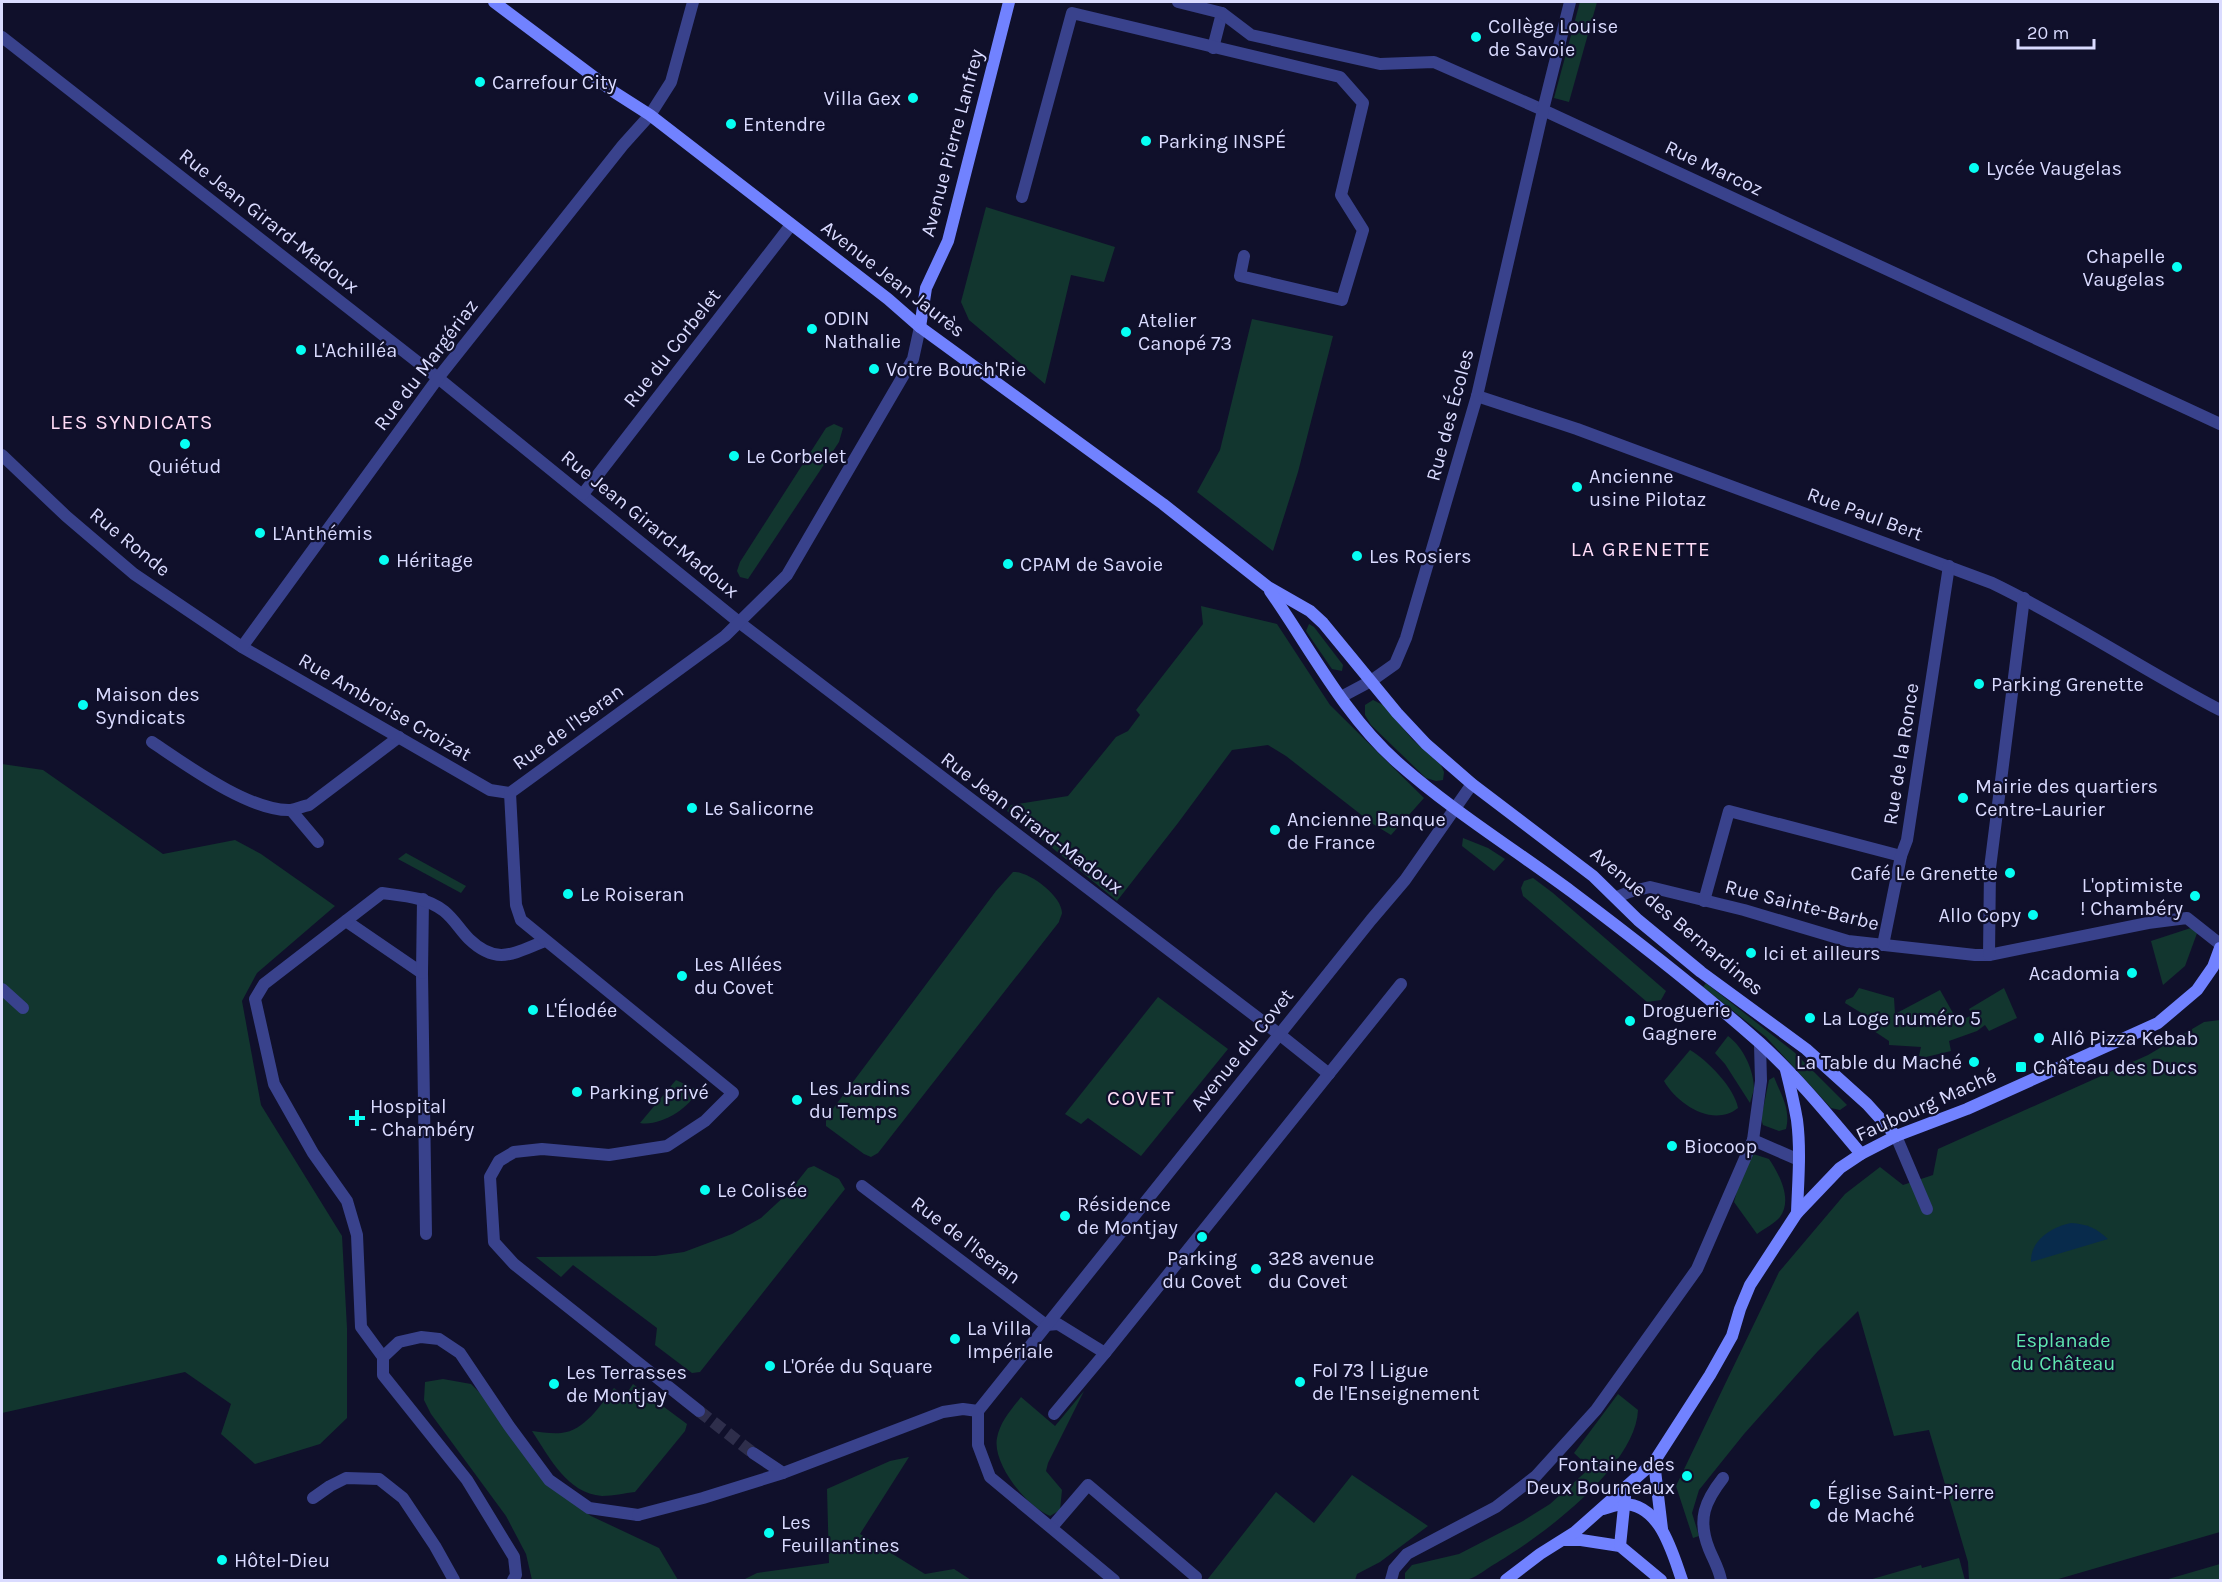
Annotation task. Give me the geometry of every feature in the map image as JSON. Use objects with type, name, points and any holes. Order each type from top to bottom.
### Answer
[{"type":"main road","name":"Avenue Jean Jaurès","points":[[494,2],[614,92],[650,115],[888,299],[920,327],[1163,504],[1268,587]]},
{"type":"main road","name":"Avenue Pierre Lanfrey","points":[[920,327],[926,288],[948,241],[1009,2]]},
{"type":"main road","name":"Avenue des Bernardines","points":[[1268,587],[1310,611],[1323,623],[1426,744],[1472,784],[1593,876],[1638,920],[1701,972],[1806,1048],[1867,1104],[1896,1136]]},
{"type":"main road","name":"Avenue des Bernardines","points":[[1268,587],[1341,697],[1366,730],[1396,762],[1692,985],[1786,1068],[1862,1154]]},
{"type":"main road","name":"Faubourg Maché","points":[[1506,1581],[1603,1509],[1654,1462],[1710,1375],[1732,1336],[1750,1285],[1797,1213],[1840,1168],[1896,1136],[1961,1112],[2158,1023],[2197,990],[2213,967],[2220,946]]},
{"type":"main road","points":[[1786,1068],[1797,1121],[1799,1160],[1797,1213]]},
{"type":"main road","points":[[1654,1462],[1662,1529],[1682,1581]]},
{"type":"main road","name":"Faubourg Maché","points":[[1603,1509],[1622,1504],[1629,1484]]},
{"type":"main road","points":[[1620,1546],[1622,1504],[1643,1508],[1662,1529]]},
{"type":"main road","points":[[1564,1540],[1581,1540],[1620,1546],[1661,1581]]},
{"type":"street","name":"Rue du Margériaz","points":[[242,647],[438,378],[623,145],[650,115],[671,82],[693,2]]},
{"type":"street","name":"Rue Marcoz","points":[[1178,2],[1222,13],[1251,35],[1380,64],[1434,62],[1543,110],[2220,424]]},
{"type":"street","name":"Rue des Écoles","points":[[1341,697],[1371,681],[1395,664],[1406,638],[1477,396],[1570,2]]},
{"type":"street","points":[[1022,197],[1072,13],[1340,77],[1363,103],[1341,195],[1363,230],[1342,300],[1239,276],[1244,256]]},
{"type":"street","points":[[1213,48],[1222,13]]},
{"type":"street","name":"Rue Jean Girard-Madoux","points":[[2,37],[438,378],[584,494],[740,623],[1329,1074]]},
{"type":"street","name":"Rue du Corbelet","points":[[584,494],[791,225]]},
{"type":"street","name":"Rue de l'Iseran","points":[[699,1412],[514,1264],[494,1242],[490,1177],[498,1161],[514,1152],[542,1149],[609,1155],[666,1146],[705,1121],[734,1093],[521,920],[516,905],[510,793],[740,623],[787,575],[913,359],[920,327]]},
{"type":"street","name":"Rue Paul Bert","points":[[1477,396],[1588,433],[1949,566],[2024,598],[2162,680],[2220,710]]},
{"type":"street","name":"Rue Ronde","points":[[2,455],[66,516],[134,574],[242,647]]},
{"type":"street","name":"Rue de la Ronce","points":[[1883,945],[1900,856],[1907,840],[1949,566]]},
{"type":"street","points":[[1989,955],[1990,868],[2024,598]]},
{"type":"street","name":"Rue Ambroise Croizat","points":[[242,647],[489,790],[510,793]]},
{"type":"street","points":[[152,742],[211,781],[245,798],[271,807],[291,810],[309,805],[399,737]]},
{"type":"street","name":"Avenue du Covet","points":[[978,1411],[1405,880],[1472,784]]},
{"type":"street","points":[[291,810],[318,842]]},
{"type":"street","points":[[1704,901],[1730,811],[1900,856]]},
{"type":"street","name":"Rue Sainte-Barbe","points":[[1617,897],[1629,891],[1650,887],[1744,910],[1848,941],[1989,955],[2148,923],[2187,918],[2220,946]]},
{"type":"street","points":[[513,1581],[516,1575],[514,1557],[467,1480],[383,1375],[383,1358],[361,1328],[357,1235],[347,1201],[313,1153],[274,1084],[255,999],[264,984],[382,893],[423,899],[443,911],[470,940],[492,954],[506,956],[545,941]]},
{"type":"street","points":[[423,899],[426,1234]]},
{"type":"street","points":[[346,921],[422,973]]},
{"type":"street","points":[[1054,1414],[1401,984]]},
{"type":"street","points":[[2,989],[23,1008]]},
{"type":"street","points":[[1391,1581],[1394,1569],[1407,1554],[1496,1507],[1536,1476],[1596,1410],[1697,1269],[1753,1140],[1761,1081],[1760,1044]]},
{"type":"street","points":[[1896,1136],[1927,1209]]},
{"type":"street","points":[[1753,1140],[1799,1160]]},
{"type":"street","name":"Rue de l'Iseran","points":[[862,1186],[1046,1325],[1058,1324],[1105,1353]]},
{"type":"street","points":[[383,1358],[399,1342],[421,1337],[438,1339],[460,1353],[549,1480],[589,1508],[638,1515],[783,1473],[943,1412],[963,1408],[978,1411],[978,1445],[990,1477],[1114,1581]]},
{"type":"street","points":[[753,1453],[783,1473]]},
{"type":"street","points":[[313,1498],[346,1478],[379,1479],[403,1498],[435,1546],[454,1581]]},
{"type":"street","points":[[1720,1581],[1707,1543],[1703,1516],[1711,1493],[1723,1478]]},
{"type":"street","points":[[1052,1527],[1088,1485],[1197,1577]]},
{"type":"green space","points":[[1580,2],[1597,2],[1569,102],[1554,98]]},
{"type":"green space","points":[[986,207],[1115,247],[1104,282],[1071,275],[1045,384],[969,320],[961,302]]},
{"type":"green space","points":[[1252,319],[1333,336],[1298,472],[1273,551],[1197,492],[1220,450]]},
{"type":"green space","points":[[834,424],[843,428],[839,442],[748,579],[740,577],[737,571],[740,562],[826,428]]},
{"type":"green space","points":[[1201,606],[1277,624],[1330,705],[1424,798],[1391,835],[1268,745],[1232,750],[1117,901],[1007,811],[1011,805],[1068,796],[1116,737],[1128,731],[1140,715],[1136,710],[1203,624]]},
{"type":"green space","points":[[1309,624],[1314,627],[1343,665],[1342,671],[1332,669],[1306,631]]},
{"type":"green space","points":[[1373,700],[1383,705],[1413,740],[1441,765],[1444,772],[1443,780],[1436,781],[1426,778],[1371,725],[1365,715],[1365,705]]},
{"type":"green space","points":[[2,764],[43,770],[163,854],[235,840],[261,854],[335,906],[257,973],[242,1001],[261,1105],[342,1236],[347,1328],[347,1418],[320,1444],[255,1464],[221,1434],[231,1404],[185,1372],[2,1413]]},
{"type":"green space","points":[[1463,838],[1488,848],[1505,859],[1494,871],[1462,846]]},
{"type":"green space","points":[[406,853],[466,886],[461,893],[398,859]]},
{"type":"green space","points":[[1013,872],[1036,880],[1051,892],[1061,906],[1062,913],[1059,922],[878,1153],[871,1157],[864,1154],[826,1126],[826,1118],[996,891]]},
{"type":"green space","points":[[1533,878],[1666,991],[1661,1000],[1647,1002],[1523,896],[1521,888],[1524,881]]},
{"type":"green space","points":[[2200,925],[2185,966],[2163,985],[2151,941]]},
{"type":"green space","points":[[1706,983],[1794,1052],[1847,1105],[1840,1110],[1831,1108],[1766,1037],[1703,987]]},
{"type":"green space","points":[[1859,988],[1894,998],[1895,1014],[1940,990],[1958,1022],[1972,1015],[1969,1009],[2004,988],[2017,1018],[1989,1031],[1985,1025],[1977,1031],[1949,1041],[1951,1051],[1926,1057],[1919,1056],[1921,1047],[1889,1045],[1889,1041],[1874,1031],[1878,1023],[1845,1003]]},
{"type":"green space","points":[[1158,997],[1228,1049],[1141,1156],[1088,1118],[1081,1124],[1065,1114]]},
{"type":"green space","name":"Esplanade du Château","points":[[2220,1020],[2220,1532],[2055,1580],[1969,1580],[1968,1562],[1929,1430],[1894,1436],[1858,1311],[1818,1351],[1744,1434],[1699,1490],[1692,1513],[1699,1536],[1693,1538],[1676,1486],[1779,1272],[1845,1194],[1880,1167],[1903,1185],[1933,1175],[1938,1149],[2148,1055],[2204,1022]]},
{"type":"green space","points":[[1728,1036],[1743,1053],[1750,1067],[1754,1089],[1750,1103],[1725,1064],[1715,1053]]},
{"type":"green space","points":[[1690,1050],[1704,1060],[1726,1083],[1738,1108],[1728,1114],[1707,1114],[1696,1111],[1670,1090],[1664,1081]]},
{"type":"green space","points":[[1774,1077],[1787,1115],[1786,1129],[1779,1131],[1763,1125],[1761,1119],[1769,1080]]},
{"type":"green space","points":[[676,1080],[697,1090],[694,1097],[665,1119],[640,1123]]},
{"type":"green space","points":[[1747,1152],[1769,1159],[1777,1172],[1785,1195],[1784,1210],[1780,1217],[1757,1234],[1734,1202]]},
{"type":"green space","points":[[814,1166],[839,1179],[845,1189],[700,1372],[692,1373],[655,1345],[657,1328],[573,1265],[561,1277],[536,1257],[655,1256],[684,1252],[732,1234],[761,1218],[788,1193],[808,1168]]},
{"type":"green space","points":[[443,1379],[471,1384],[488,1401],[553,1489],[591,1516],[659,1548],[678,1580],[532,1580],[526,1554],[506,1516],[431,1414],[424,1400],[425,1382]]},
{"type":"green space","points":[[633,1384],[687,1424],[685,1431],[635,1492],[602,1496],[579,1488],[569,1481],[553,1463],[532,1431],[561,1433],[577,1428],[591,1416],[614,1388],[625,1396]]},
{"type":"green space","points":[[1084,1391],[1048,1463],[1046,1471],[1062,1490],[1060,1510],[1050,1516],[1031,1504],[1006,1472],[997,1448],[998,1432],[1006,1416],[1021,1397],[1055,1426]]},
{"type":"green space","points":[[1618,1394],[1638,1410],[1633,1432],[1621,1455],[1603,1477],[1558,1520],[1472,1578],[1450,1581],[1405,1580],[1405,1573],[1412,1565],[1459,1554],[1523,1521],[1550,1504],[1590,1468],[1574,1453]]},
{"type":"green space","points":[[909,1457],[860,1534],[925,1574],[954,1569],[971,1580],[743,1580],[757,1573],[829,1563],[827,1489],[890,1461]]},
{"type":"green space","points":[[1352,1475],[1428,1526],[1380,1562],[1357,1574],[1355,1580],[1207,1580],[1276,1492],[1314,1523]]},
{"type":"green space","points":[[1959,1558],[1965,1580],[1869,1580],[1921,1565],[1922,1568]]},
{"type":"green space","points":[[2220,1564],[2220,1580],[2165,1580]]},
{"type":"water","points":[[2071,1223],[2091,1227],[2108,1239],[2031,1262],[2034,1247],[2038,1241],[2050,1231]]},
{"type":"tunnel","points":[[699,1411],[753,1453]]},
{"type":"place","name":"Collège Louise de Savoie","points":[[1476,37]]},
{"type":"place","name":"Carrefour City","points":[[480,82]]},
{"type":"place","name":"Villa Gex","points":[[913,98]]},
{"type":"place","name":"Entendre","points":[[731,124]]},
{"type":"place","name":"Parking INSPÉ","points":[[1146,141]]},
{"type":"place","name":"Lycée Vaugelas","points":[[1974,168]]},
{"type":"place","name":"Chapelle Vaugelas","points":[[2177,267]]},
{"type":"place","name":"ODIN Nathalie","points":[[812,329]]},
{"type":"place","name":"Atelier Canopé 73","points":[[1126,332]]},
{"type":"place","name":"L'Achilléa","points":[[301,350]]},
{"type":"place","name":"Votre Bouch'Rie","points":[[874,369]]},
{"type":"place","name":"Quiétud","points":[[185,444]]},
{"type":"place","name":"Le Corbelet","points":[[734,456]]},
{"type":"place","name":"Ancienne usine Pilotaz","points":[[1577,487]]},
{"type":"place","name":"L'Anthémis","points":[[260,533]]},
{"type":"place","name":"Les Rosiers","points":[[1357,556]]},
{"type":"place","name":"Héritage","points":[[384,560]]},
{"type":"place","name":"CPAM de Savoie","points":[[1008,564]]},
{"type":"place","name":"Parking Grenette","points":[[1979,684]]},
{"type":"place","name":"Maison des Syndicats","points":[[83,705]]},
{"type":"place","name":"Mairie des quartiers Centre-Laurier","points":[[1963,798]]},
{"type":"place","name":"Le Salicorne","points":[[692,808]]},
{"type":"place","name":"Ancienne Banque de France","points":[[1275,830]]},
{"type":"place","name":"Café Le Grenette","points":[[2010,873]]},
{"type":"place","name":"Le Roiseran","points":[[568,894]]},
{"type":"place","name":"L'optimiste ! Chambéry","points":[[2195,896]]},
{"type":"place","name":"Allo Copy","points":[[2033,915]]},
{"type":"place","name":"Ici et ailleurs","points":[[1751,953]]},
{"type":"place","name":"Acadomia","points":[[2132,973]]},
{"type":"place","name":"Les Allées du Covet","points":[[682,976]]},
{"type":"place","name":"L'Élodée","points":[[533,1010]]},
{"type":"place","name":"La Loge numéro 5","points":[[1810,1018]]},
{"type":"place","name":"Droguerie Gagnere","points":[[1630,1021]]},
{"type":"place","name":"Allô Pizza Kebab","points":[[2039,1038]]},
{"type":"place","name":"La Table du Maché","points":[[1974,1062]]},
{"type":"place","name":"Château des Ducs","points":[[2021,1067]]},
{"type":"place","name":"Parking privé","points":[[577,1092]]},
{"type":"place","name":"Les Jardins du Temps","points":[[797,1100]]},
{"type":"place","name":"Hospital - Chambéry","points":[[357,1118]]},
{"type":"place","name":"Biocoop","points":[[1672,1146]]},
{"type":"place","name":"Le Colisée","points":[[705,1190]]},
{"type":"place","name":"Résidence de Montjay","points":[[1065,1216]]},
{"type":"place","name":"Parking du Covet","points":[[1202,1237]]},
{"type":"place","name":"328 avenue du Covet","points":[[1256,1269]]},
{"type":"place","name":"La Villa Impériale","points":[[955,1339]]},
{"type":"place","name":"L'Orée du Square","points":[[770,1366]]},
{"type":"place","name":"Fol 73 | Ligue de l'Enseignement","points":[[1300,1382]]},
{"type":"place","name":"Les Terrasses de Montjay","points":[[554,1384]]},
{"type":"place","name":"Fontaine des Deux Bourneaux","points":[[1687,1476]]},
{"type":"place","name":"Église Saint-Pierre de Maché","points":[[1815,1504]]},
{"type":"place","name":"Les Feuillantines","points":[[769,1533]]},
{"type":"place","name":"Hôtel-Dieu","points":[[222,1560]]},
{"type":"district","name":"LES SYNDICATS","points":[[132,422]]},
{"type":"district","name":"LA GRENETTE","points":[[1641,549]]},
{"type":"district","name":"COVET","points":[[1141,1098]]}]
